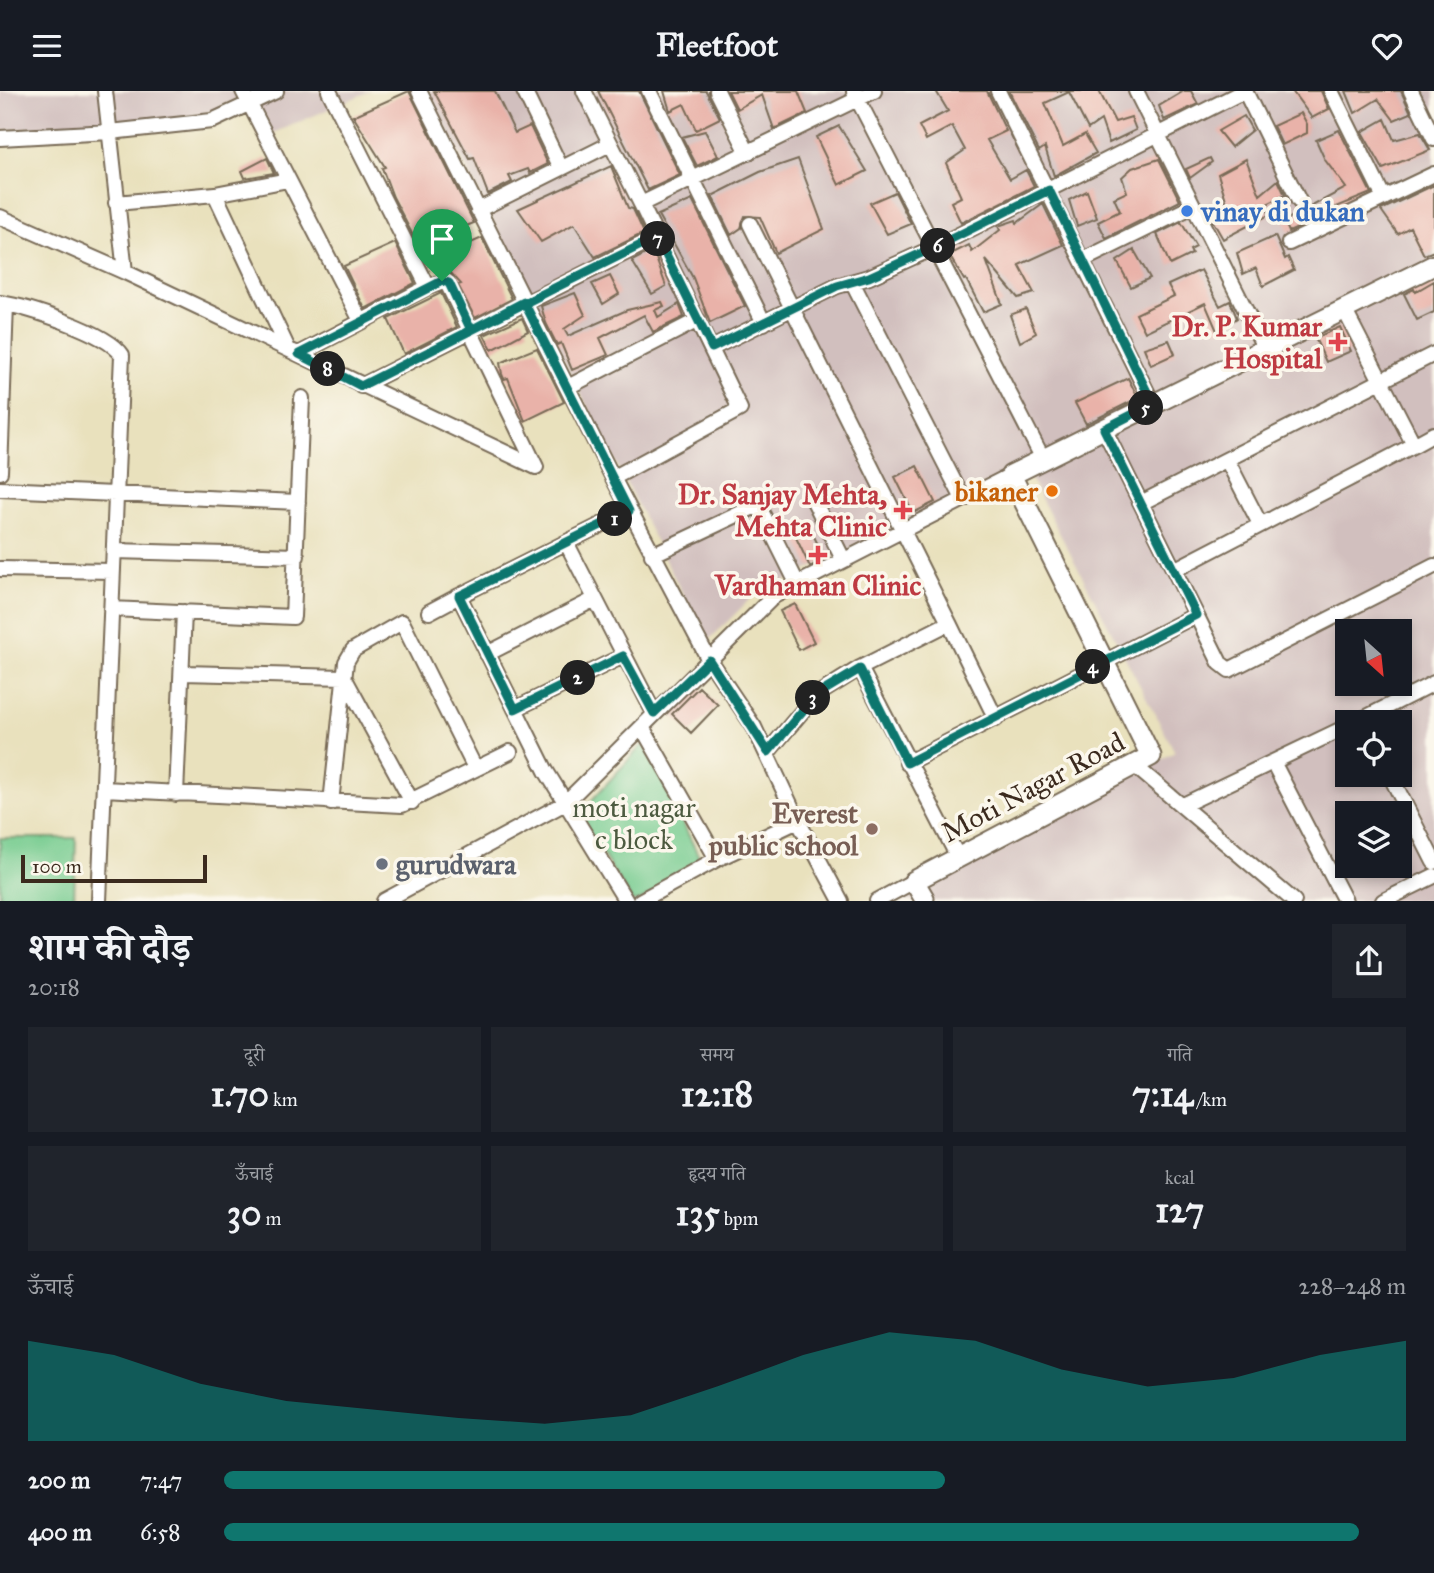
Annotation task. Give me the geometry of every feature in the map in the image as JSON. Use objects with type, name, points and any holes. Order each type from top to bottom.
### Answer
[{"type":"street","points":[[105,91],[125,272]]},
{"type":"street","points":[[243,91],[361,321]]},
{"type":"street","points":[[0,138],[110,132],[212,121],[276,91]]},
{"type":"street","points":[[329,91],[428,287]]},
{"type":"street","points":[[419,91],[629,511],[709,660],[768,752],[798,821],[841,901]]},
{"type":"street","points":[[524,91],[561,168]]},
{"type":"street","points":[[584,91],[740,404],[738,413],[613,478]]},
{"type":"street","points":[[649,91],[764,323]]},
{"type":"street","points":[[717,91],[748,153]]},
{"type":"street","points":[[641,204],[748,153],[856,95],[874,91]]},
{"type":"street","points":[[998,91],[1153,404]]},
{"type":"street","points":[[1136,91],[1265,349]]},
{"type":"street","points":[[712,348],[837,286],[935,247],[1245,91],[1299,201]]},
{"type":"street","points":[[1331,91],[1384,198]]},
{"type":"street","points":[[1410,91],[1434,139]]},
{"type":"street","points":[[856,95],[1043,459]]},
{"type":"street","points":[[478,210],[610,144]]},
{"type":"street","points":[[1289,243],[1434,174]]},
{"type":"street","points":[[116,203],[215,194],[288,180]]},
{"type":"street","points":[[215,194],[294,351]]},
{"type":"street","points":[[1083,260],[1193,206]]},
{"type":"street","points":[[0,218],[125,272],[294,351],[361,386],[534,468],[536,462],[449,283],[442,281],[428,287],[294,351]]},
{"type":"street","points":[[750,224],[996,719]]},
{"type":"street","points":[[361,386],[657,237]]},
{"type":"street","points":[[384,901],[565,803],[762,605],[797,583],[1434,265]]},
{"type":"street","points":[[852,282],[963,499]]},
{"type":"street","points":[[0,472],[3,304],[26,309],[101,339],[122,355],[99,901]]},
{"type":"street","points":[[1344,309],[1414,445]]},
{"type":"street","points":[[568,387],[698,320]]},
{"type":"street","points":[[1141,503],[1434,354]]},
{"type":"street","points":[[111,609],[293,617],[302,398]]},
{"type":"street","points":[[1104,429],[1220,663],[1229,670],[1434,566]]},
{"type":"street","points":[[1174,570],[1434,434]]},
{"type":"street","points":[[1227,460],[1260,524]]},
{"type":"street","name":"Moti Nagar Road","points":[[877,901],[1151,756],[1011,475]]},
{"type":"street","points":[[0,489],[299,502]]},
{"type":"street","points":[[811,495],[843,559]]},
{"type":"street","points":[[652,555],[758,506],[797,583]]},
{"type":"street","points":[[429,612],[629,511]]},
{"type":"street","points":[[567,544],[654,713]]},
{"type":"street","points":[[114,551],[297,556]]},
{"type":"street","points":[[0,569],[113,571]]},
{"type":"street","points":[[459,596],[565,803],[626,901]]},
{"type":"street","points":[[488,654],[595,599]]},
{"type":"street","points":[[176,794],[184,612]]},
{"type":"street","points":[[907,763],[1196,615]]},
{"type":"street","points":[[331,803],[346,662],[353,650],[402,622],[475,768]]},
{"type":"street","points":[[768,752],[815,696],[860,669],[949,623]]},
{"type":"street","points":[[515,709],[623,656]]},
{"type":"street","points":[[860,669],[958,857]]},
{"type":"street","points":[[183,673],[344,677]]},
{"type":"street","points":[[344,677],[412,802]]},
{"type":"street","points":[[1383,710],[1434,683]]},
{"type":"street","points":[[642,727],[716,859]]},
{"type":"street","points":[[1183,805],[1335,732]]},
{"type":"street","points":[[104,789],[402,805],[510,752]]},
{"type":"street","points":[[1273,762],[1345,901]]},
{"type":"street","points":[[1135,766],[1294,901]]},
{"type":"street","points":[[1396,787],[1434,862]]},
{"type":"street","points":[[640,901],[716,859],[798,821]]},
{"type":"street","points":[[1383,901],[1434,876]]},
{"type":"street","points":[[914,881],[927,900]]},
{"type":"street","points":[[1413,886],[1420,901]]},
{"type":"shaded area","points":[[0,91],[370,91],[272,134],[253,93],[198,117],[0,131]]},
{"type":"shaded area","points":[[427,91],[1434,91],[1434,901],[892,901],[1175,752],[1024,466],[753,596],[707,642]]},
{"type":"green space","name":"moti nagar c block","points":[[644,743],[703,865],[639,901],[632,901],[578,815]]},
{"type":"green space","points":[[0,838],[76,838],[74,901],[0,901]]},
{"type":"building","points":[[409,91],[474,223],[418,245],[393,197],[382,168],[385,167],[353,116]]},
{"type":"building","points":[[434,91],[495,91],[515,133],[530,126],[548,164],[530,173],[528,169],[509,176],[512,182],[488,194],[474,158],[470,159]]},
{"type":"building","points":[[598,91],[639,91],[680,175],[648,190]]},
{"type":"building","points":[[664,91],[706,91],[720,118],[696,130],[684,104],[670,111]]},
{"type":"building","points":[[728,91],[798,91],[807,113],[774,129],[762,95],[737,109]]},
{"type":"building","points":[[936,91],[987,91],[1006,131],[987,140],[1010,179],[1026,170],[1034,186],[961,223],[951,202],[961,197],[946,163],[965,150],[952,126],[926,140],[919,126],[948,111]]},
{"type":"building","points":[[1009,91],[1099,91],[1115,122],[1131,117],[1136,130],[1109,143],[1101,120],[1088,129],[1069,92],[1045,103],[1063,146],[1085,134],[1096,153],[1054,176],[1045,147],[1039,151]]},
{"type":"building","points":[[1184,91],[1191,91],[1198,104],[1164,120],[1159,106]]},
{"type":"building","points":[[1292,91],[1321,91],[1329,109],[1312,118]]},
{"type":"building","points":[[1346,91],[1401,91],[1411,113],[1394,120],[1378,99],[1355,113]]},
{"type":"building","points":[[1301,113],[1307,124],[1307,133],[1282,145],[1273,126]]},
{"type":"building","points":[[1244,116],[1252,130],[1231,147],[1218,131]]},
{"type":"building","points":[[1385,119],[1394,140],[1420,133],[1430,150],[1383,169],[1362,132]]},
{"type":"building","points":[[839,126],[867,171],[839,185],[816,137]]},
{"type":"building","points":[[1339,130],[1371,193],[1329,210],[1330,213],[1289,232],[1284,221],[1346,188],[1325,160],[1316,140]]},
{"type":"building","points":[[705,131],[718,156],[697,166],[682,137]]},
{"type":"building","points":[[267,158],[274,173],[245,178],[242,171]]},
{"type":"building","points":[[1210,158],[1212,162],[1190,178],[1186,169]]},
{"type":"building","points":[[798,159],[824,229],[776,253],[760,217],[745,216],[741,228],[731,235],[712,196],[760,172]]},
{"type":"building","points":[[1159,159],[1180,201],[1106,238],[1098,222],[1120,211],[1114,198],[1127,192],[1122,177],[1132,168]]},
{"type":"building","points":[[1246,159],[1260,195],[1278,180],[1285,195],[1265,205],[1269,215],[1223,239],[1207,211],[1227,203],[1218,174]]},
{"type":"building","points":[[611,166],[628,208],[633,209],[644,233],[595,257],[574,224],[541,242],[518,209]]},
{"type":"building","points":[[1434,185],[1434,251],[1424,255],[1410,227],[1398,234],[1381,210]]},
{"type":"building","points":[[1087,191],[1097,218],[1077,226],[1069,200]]},
{"type":"building","points":[[895,192],[911,224],[887,234],[870,203]]},
{"type":"building","points":[[692,200],[745,306],[710,323],[693,278],[658,215]]},
{"type":"building","points":[[1043,204],[1063,245],[1019,265],[1034,293],[1018,298],[986,260],[1002,304],[983,312],[966,279],[964,280],[949,255],[969,245],[972,252],[1000,230],[998,226],[1016,220],[1017,223]]},
{"type":"building","points":[[1181,222],[1196,247],[1190,250],[1192,254],[1170,265],[1157,234]]},
{"type":"building","points":[[1275,236],[1285,259],[1288,257],[1294,270],[1263,286],[1256,268],[1243,274],[1237,253]]},
{"type":"building","points":[[482,238],[512,299],[475,318],[458,285],[461,284],[451,273],[428,262]]},
{"type":"building","points":[[395,243],[415,283],[365,309],[344,266]]},
{"type":"building","points":[[653,250],[666,286],[652,294],[632,261]]},
{"type":"building","points":[[1134,250],[1150,278],[1131,287],[1117,261]]},
{"type":"building","points":[[1201,270],[1220,306],[1230,301],[1237,318],[1217,331],[1205,303],[1145,332],[1136,314],[1174,296],[1168,285]]},
{"type":"building","points":[[610,276],[619,294],[603,304],[592,284]]},
{"type":"building","points":[[1434,281],[1434,312],[1417,320],[1404,294],[1414,289],[1415,292]]},
{"type":"building","points":[[441,293],[457,327],[404,354],[388,319]]},
{"type":"building","points":[[575,293],[585,315],[564,329],[568,336],[627,310],[662,302],[664,306],[655,310],[658,317],[679,304],[684,317],[653,332],[644,315],[600,338],[608,355],[572,370],[561,343],[557,345],[546,323],[541,306]]},
{"type":"building","points":[[1026,309],[1036,333],[1020,342],[1010,315]]},
{"type":"building","points":[[522,318],[528,331],[492,350],[484,335]]},
{"type":"building","points":[[1340,327],[1351,351],[1326,362],[1315,338]]},
{"type":"building","points":[[1169,340],[1175,354],[1151,365],[1144,348]]},
{"type":"building","points":[[537,348],[564,402],[525,421],[508,378],[504,379],[500,363]]},
{"type":"building","points":[[1128,378],[1138,398],[1086,424],[1075,403]]},
{"type":"building","points":[[917,466],[935,502],[913,513],[895,477]]},
{"type":"building","points":[[806,520],[825,559],[810,567],[791,527]]},
{"type":"building","points":[[795,604],[814,642],[799,650],[780,611]]},
{"type":"building","points":[[699,687],[718,705],[691,733],[672,714]]},
{"type":"place","name":"vinay di dukan","points":[[1187,211]]},
{"type":"place","name":"Dr. P. Kumar Hospital","points":[[1338,342]]},
{"type":"place","name":"bikaner","points":[[1052,491]]},
{"type":"place","name":"Dr. Sanjay Mehta, Mehta Clinic","points":[[903,510]]},
{"type":"place","name":"Vardhaman Clinic","points":[[818,555]]},
{"type":"place","name":"Everest public school","points":[[872,829]]},
{"type":"place","name":"gurudwara","points":[[382,864]]},
{"type":"route","points":[[442,281],[299,354],[361,386],[471,330],[524,302],[657,237],[712,348],[837,286],[869,277],[935,247],[1049,190],[1153,404],[1104,429],[1196,615],[907,763],[860,669],[815,696],[768,752],[709,660],[654,713],[623,656],[515,709],[459,596],[629,511],[524,302],[471,330],[449,283],[442,281]]}]
